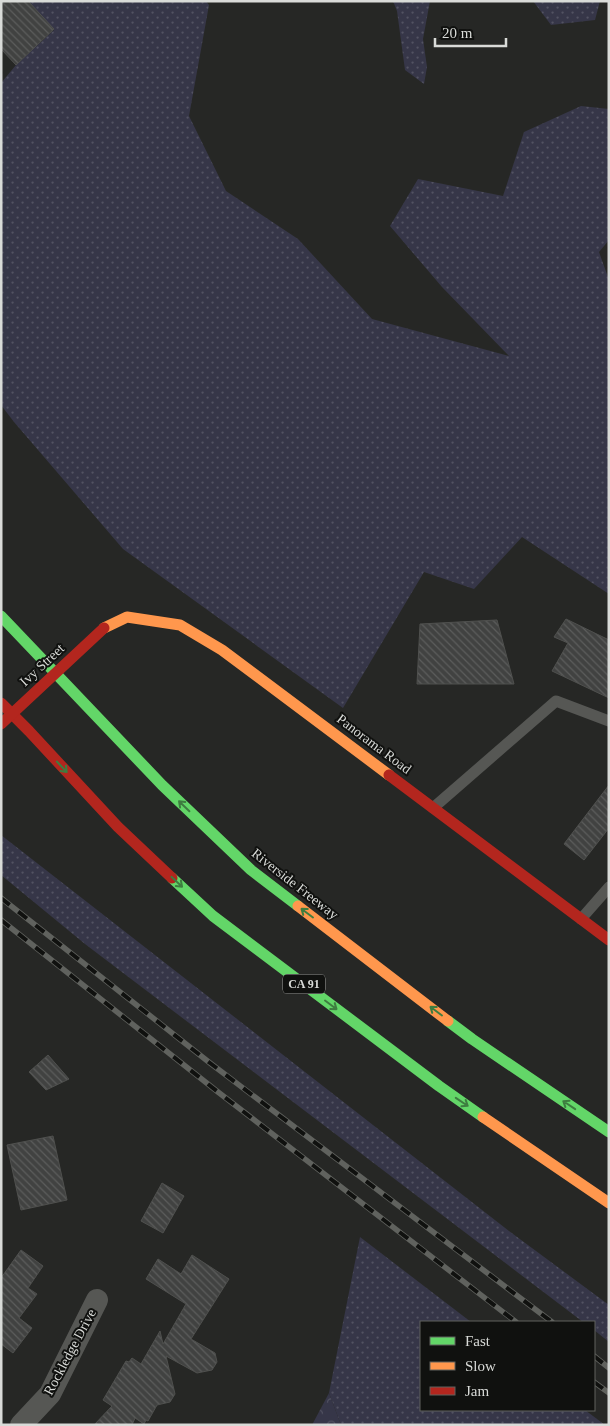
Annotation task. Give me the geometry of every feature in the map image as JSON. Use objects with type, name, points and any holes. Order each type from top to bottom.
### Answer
[{"type":"main road","name":"Riverside Freeway","points":[[1,616],[162,785],[251,870],[472,1039],[609,1132]]},
{"type":"main road","name":"Panorama Road","points":[[104,628],[127,617],[180,625],[222,650],[609,940]]},
{"type":"main road","name":"Ivy Street","points":[[1,724],[104,628]]},
{"type":"main road","name":"CA 91","points":[[1,703],[118,828],[213,916],[439,1086],[609,1203]]},
{"type":"street","name":"Rockledge Drive","points":[[21,1425],[50,1394],[97,1300]]},
{"type":"lane","points":[[433,808],[556,701],[609,721]]},
{"type":"lane","points":[[581,919],[609,888]]},
{"type":"green space","points":[[28,1],[206,1],[209,5],[189,116],[226,191],[298,239],[372,319],[509,356],[442,287],[390,226],[418,179],[503,196],[524,132],[581,106],[609,109],[609,240],[599,252],[609,280],[609,594],[522,537],[474,589],[424,572],[343,708],[123,549],[1,405],[1,83],[16,65],[54,30]]},
{"type":"green space","points":[[393,1],[430,1],[423,39],[427,67],[424,84],[405,70],[397,11]]},
{"type":"green space","points":[[533,1],[600,1],[595,20],[551,25]]},
{"type":"green space","points":[[1,835],[509,1231],[609,1305],[609,1342],[595,1331],[595,1321],[582,1321],[85,944],[1,875]]},
{"type":"green space","points":[[360,1237],[470,1321],[420,1321],[420,1411],[586,1411],[605,1425],[341,1425],[329,1393]]},
{"type":"green space","points":[[329,1393],[341,1425],[312,1425]]},
{"type":"building","points":[[1,1],[28,1],[54,29],[16,65],[1,49]]},
{"type":"building","points":[[566,619],[609,640],[609,698],[552,671],[568,643],[554,637]]},
{"type":"building","points":[[497,620],[514,684],[417,684],[420,624]]},
{"type":"building","points":[[609,785],[609,828],[584,860],[564,844]]},
{"type":"building","points":[[48,1055],[69,1079],[46,1090],[29,1072]]},
{"type":"building","points":[[53,1136],[67,1200],[21,1210],[7,1145]]},
{"type":"building","points":[[162,1183],[184,1196],[163,1233],[141,1221]]},
{"type":"building","points":[[21,1250],[43,1266],[28,1288],[37,1294],[19,1318],[32,1328],[13,1353],[1,1344],[1,1278]]},
{"type":"building","points":[[192,1255],[229,1279],[191,1339],[215,1353],[217,1362],[212,1370],[197,1373],[166,1356],[175,1394],[170,1402],[157,1405],[148,1421],[146,1420],[144,1424],[135,1418],[132,1425],[94,1425],[112,1406],[103,1400],[126,1361],[129,1362],[132,1358],[141,1364],[160,1331],[163,1344],[186,1304],[146,1279],[158,1259],[181,1274]]},
{"type":"railway","points":[[1,898],[210,1063],[551,1321]]},
{"type":"railway","points":[[1,920],[218,1092],[515,1321]]},
{"type":"railway","points":[[595,1357],[609,1368]]},
{"type":"railway","points":[[595,1383],[609,1393]]},
{"type":"traffic: fast","points":[[1,616],[162,785],[251,870],[298,906]]},
{"type":"traffic: fast","points":[[172,878],[213,916],[483,1117]]},
{"type":"traffic: fast","points":[[448,1021],[609,1132]]},
{"type":"traffic: slow","points":[[104,628],[127,617],[180,625],[222,650],[389,775]]},
{"type":"traffic: slow","points":[[298,906],[448,1021]]},
{"type":"traffic: slow","points":[[483,1117],[609,1203]]},
{"type":"traffic: jam","points":[[1,724],[104,628]]},
{"type":"traffic: jam","points":[[1,703],[118,827],[172,878]]},
{"type":"traffic: jam","points":[[389,775],[609,940]]}]
